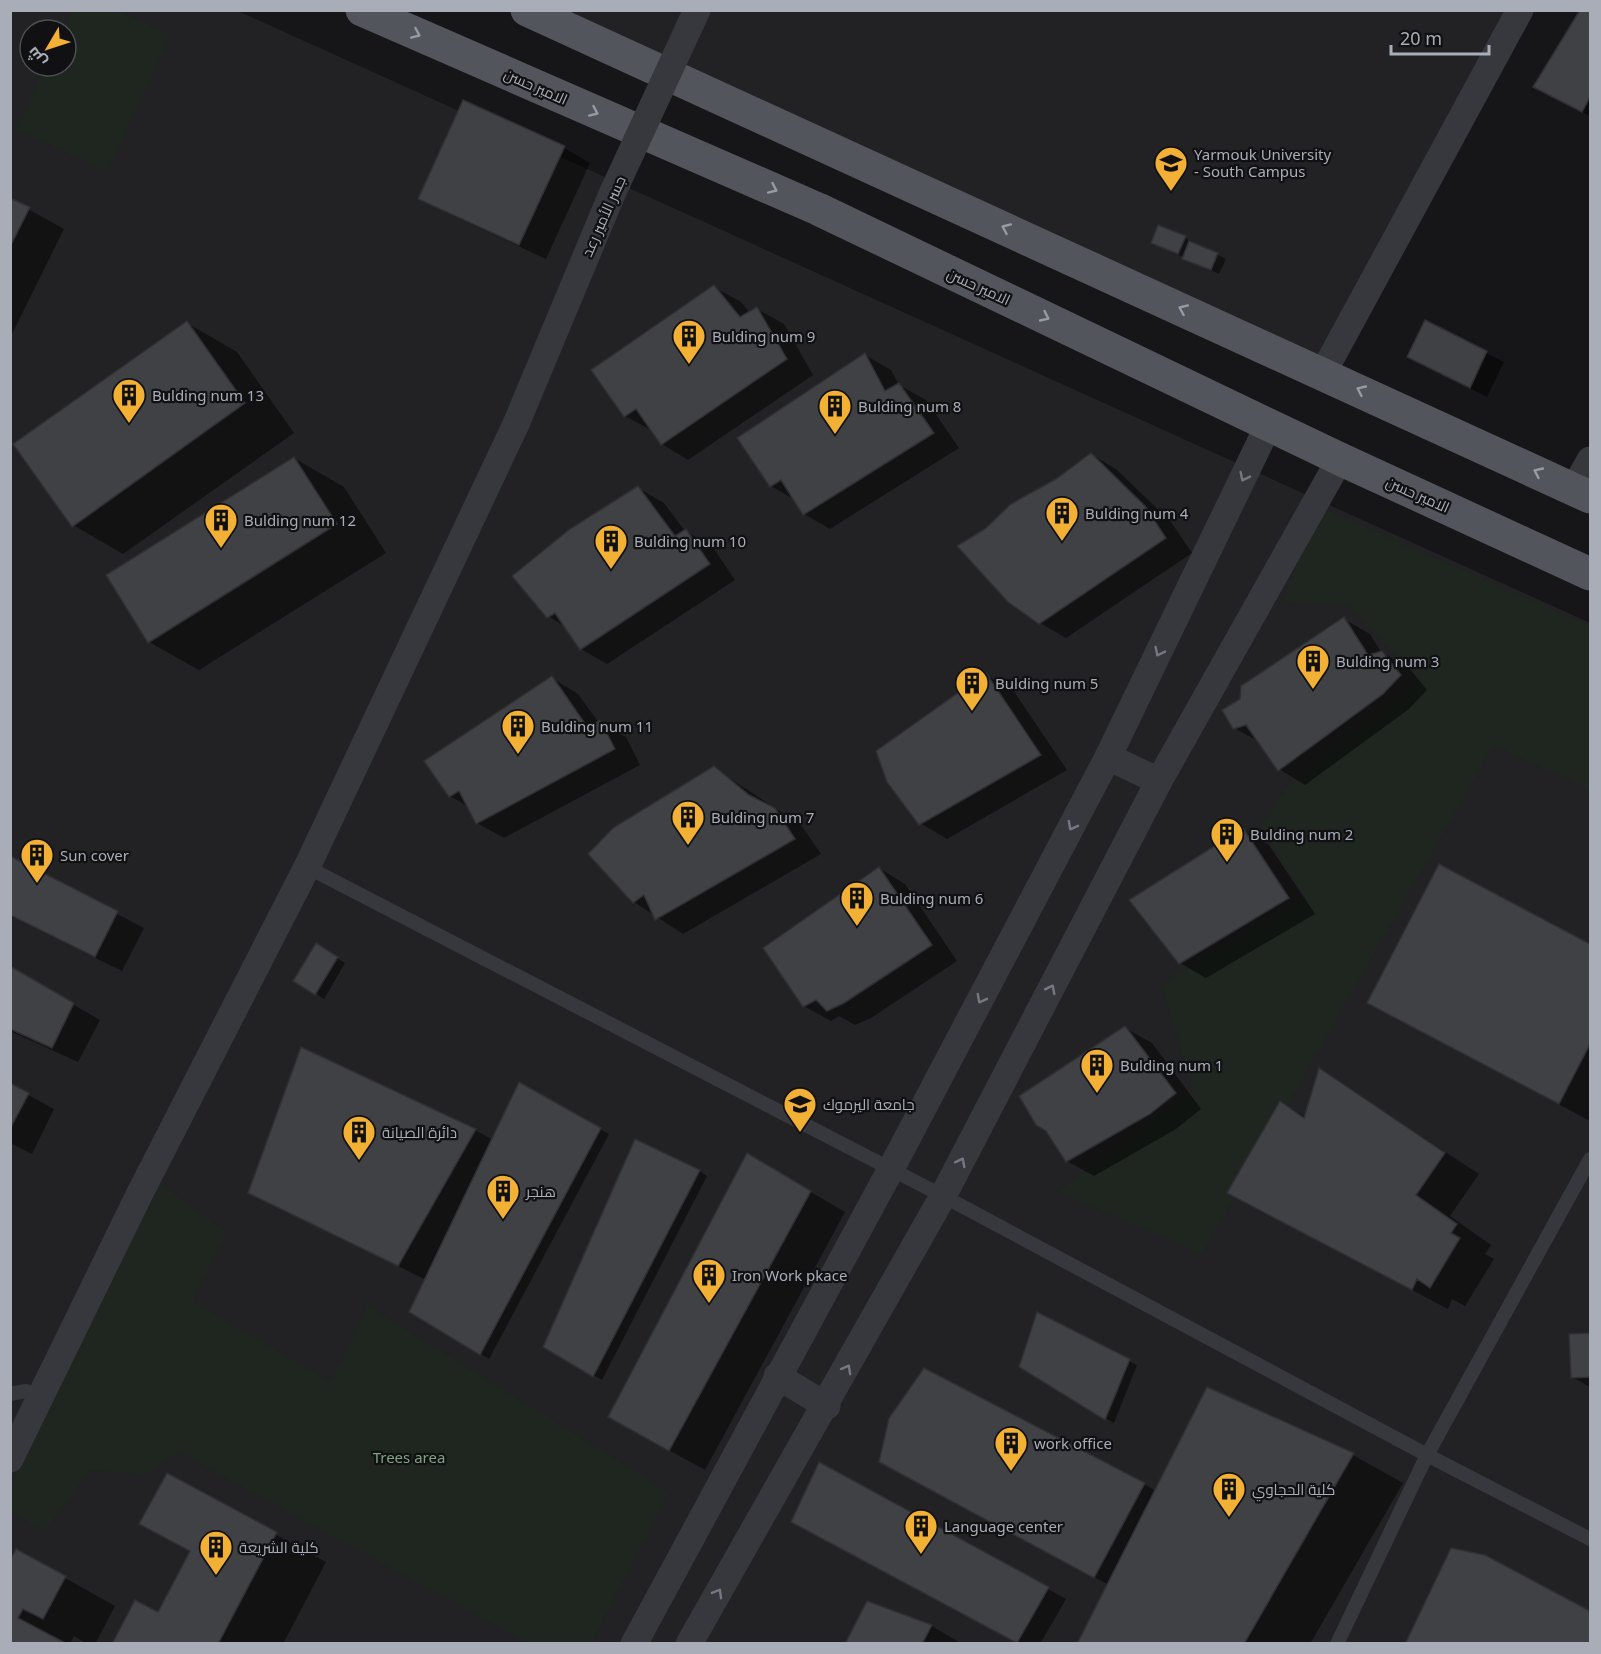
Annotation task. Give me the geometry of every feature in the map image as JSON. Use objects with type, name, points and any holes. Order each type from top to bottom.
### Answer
[{"type":"main road","name":"الامير حسن","points":[[362,10],[818,209],[1340,459],[1590,574]]},
{"type":"main road","points":[[527,10],[1582,493]]},
{"type":"street","name":"جسر الأمير رعد","points":[[10,1459],[139,1195],[307,867],[516,424],[612,194],[697,10]]},
{"type":"street","points":[[1323,373],[1520,10]]},
{"type":"street","points":[[634,1644],[891,1169],[1108,757],[1269,424]]},
{"type":"street","points":[[689,1644],[827,1406],[943,1196],[1159,781],[1340,459]]},
{"type":"street","points":[[1582,493],[1590,460]]},
{"type":"street","points":[[1108,757],[1159,781]]},
{"type":"street","points":[[777,1376],[827,1406]]},
{"type":"lane","points":[[307,867],[943,1196],[1427,1455],[1590,1539]]},
{"type":"lane","points":[[1337,1644],[1427,1455],[1590,1159]]},
{"type":"lane","points":[[10,1394],[26,1391],[42,1395]]},
{"type":"shaded area","name":"جامعة اليرموك","points":[[11,11],[238,11],[1590,623],[1590,1643],[11,1644]]},
{"type":"shaded area","name":"Yarmouk University - South Campus","points":[[518,11],[1521,11],[1323,373]]},
{"type":"green space","points":[[72,10],[119,11],[171,35],[107,172],[16,129],[40,78],[78,78],[78,18],[68,18]]},
{"type":"green space","points":[[1315,505],[1590,626],[1590,790],[1494,745],[1202,1254],[1058,1192],[1193,1091],[1161,984],[1306,899],[1261,826],[1288,785],[1420,681],[1348,605],[1283,602]]},
{"type":"green space","name":"Trees area","points":[[154,1179],[227,1232],[193,1301],[331,1382],[367,1305],[669,1492],[591,1644],[528,1643],[178,1452],[147,1475],[90,1470],[44,1532],[11,1512],[11,1484]]},
{"type":"building","points":[[1580,10],[1590,10],[1590,97],[1582,112],[1533,87]]},
{"type":"building","points":[[463,100],[565,146],[519,245],[418,199]]},
{"type":"building","points":[[10,198],[30,207],[10,247]]},
{"type":"building","points":[[1158,225],[1186,236],[1178,254],[1151,243]]},
{"type":"building","points":[[1189,241],[1218,253],[1211,270],[1182,259]]},
{"type":"building","name":"Bulding num 9","points":[[714,285],[740,317],[757,307],[787,359],[661,445],[636,409],[624,417],[591,370]]},
{"type":"building","points":[[1425,320],[1487,351],[1470,388],[1407,357]]},
{"type":"building","name":"Bulding num 13","points":[[187,321],[245,403],[72,527],[13,444]]},
{"type":"building","name":"Bulding num 8","points":[[865,353],[885,391],[899,383],[934,433],[803,515],[781,480],[770,487],[737,438]]},
{"type":"building","name":"Bulding num 4","points":[[1091,453],[1145,506],[1166,538],[1039,624],[1008,602],[957,546],[985,529],[1011,504],[1056,479]]},
{"type":"building","name":"Bulding num 12","points":[[294,457],[337,524],[148,643],[106,575]]},
{"type":"building","name":"Bulding num 10","points":[[638,486],[675,536],[686,529],[710,564],[580,650],[555,613],[547,618],[512,576],[570,529]]},
{"type":"building","name":"Bulding num 3","points":[[1344,617],[1368,655],[1382,651],[1401,675],[1383,694],[1278,771],[1246,725],[1233,729],[1222,710],[1240,699],[1241,686]]},
{"type":"building","name":"Bulding num 5","points":[[986,673],[1041,755],[919,825],[887,782],[876,751]]},
{"type":"building","name":"Bulding num 11","points":[[552,676],[588,728],[600,720],[615,749],[476,824],[459,791],[449,797],[424,761]]},
{"type":"building","name":"Bulding num 7","points":[[714,766],[749,795],[775,808],[795,839],[655,920],[644,895],[633,903],[588,854],[613,828]]},
{"type":"building","name":"Bulding num 2","points":[[1243,828],[1289,898],[1179,964],[1129,900]]},
{"type":"building","name":"Sun cover","points":[[10,856],[118,911],[95,957],[10,915]]},
{"type":"building","points":[[1439,864],[1590,944],[1590,1044],[1559,1104],[1367,1003]]},
{"type":"building","name":"Bulding num 6","points":[[879,867],[932,945],[844,1003],[827,1011],[816,1000],[803,1007],[763,948]]},
{"type":"building","points":[[316,943],[338,957],[315,995],[293,981]]},
{"type":"building","points":[[10,966],[74,1003],[52,1048],[10,1029]]},
{"type":"building","name":"Bulding num 1","points":[[1125,1026],[1176,1093],[1150,1114],[1066,1162],[1046,1131],[1036,1125],[1019,1096]]},
{"type":"building","name":"دائرة الصيانة","points":[[301,1047],[476,1129],[398,1266],[248,1193]]},
{"type":"building","points":[[1319,1068],[1445,1153],[1416,1195],[1457,1224],[1451,1233],[1460,1238],[1430,1288],[1417,1279],[1412,1290],[1227,1193],[1280,1101],[1304,1118]]},
{"type":"building","name":"هنجر","points":[[519,1082],[601,1128],[480,1355],[409,1312]]},
{"type":"building","points":[[10,1083],[29,1093],[10,1129]]},
{"type":"building","points":[[635,1139],[700,1170],[593,1377],[543,1347]]},
{"type":"building","name":"Iron Work pkace","points":[[747,1153],[811,1191],[669,1451],[608,1417]]},
{"type":"building","points":[[1037,1312],[1130,1359],[1105,1420],[1019,1367]]},
{"type":"building","points":[[1590,1333],[1590,1377],[1571,1378],[1569,1334]]},
{"type":"building","name":"work office","points":[[924,1368],[1145,1483],[1094,1578],[879,1462],[889,1418]]},
{"type":"building","name":"كلية الحجاوي","points":[[1207,1387],[1354,1453],[1244,1644],[1077,1644]]},
{"type":"building","name":"Language center","points":[[819,1462],[1049,1587],[1017,1643],[791,1522]]},
{"type":"building","name":"كلية الشريعة","points":[[167,1473],[277,1532],[218,1644],[112,1644],[135,1600],[158,1612],[190,1551],[139,1524]]},
{"type":"building","points":[[1451,1548],[1485,1555],[1590,1611],[1590,1644],[1405,1644]]},
{"type":"building","points":[[16,1549],[66,1576],[43,1619],[23,1609],[18,1618],[67,1644],[10,1644],[10,1560]]},
{"type":"building","points":[[867,1601],[932,1625],[922,1644],[845,1644]]},
{"type":"place","name":"Yarmouk University - South Campus","points":[[1171,192]]},
{"type":"place","name":"Bulding num 9","points":[[689,365]]},
{"type":"place","name":"Bulding num 13","points":[[129,424]]},
{"type":"place","name":"Bulding num 8","points":[[835,435]]},
{"type":"place","name":"Bulding num 4","points":[[1062,542]]},
{"type":"place","name":"Bulding num 12","points":[[221,549]]},
{"type":"place","name":"Bulding num 10","points":[[611,570]]},
{"type":"place","name":"Bulding num 3","points":[[1313,690]]},
{"type":"place","name":"Bulding num 5","points":[[972,712]]},
{"type":"place","name":"Bulding num 11","points":[[518,755]]},
{"type":"place","name":"Bulding num 7","points":[[688,846]]},
{"type":"place","name":"Bulding num 2","points":[[1227,863]]},
{"type":"place","name":"Sun cover","points":[[37,884]]},
{"type":"place","name":"Bulding num 6","points":[[857,927]]},
{"type":"place","name":"Bulding num 1","points":[[1097,1094]]},
{"type":"place","name":"جامعة اليرموك","points":[[800,1133]]},
{"type":"place","name":"دائرة الصيانة","points":[[359,1161]]},
{"type":"place","name":"هنجر","points":[[503,1220]]},
{"type":"place","name":"Iron Work pkace","points":[[709,1304]]},
{"type":"place","name":"work office","points":[[1011,1472]]},
{"type":"place","name":"كلية الحجاوي","points":[[1229,1518]]},
{"type":"place","name":"Language center","points":[[921,1555]]},
{"type":"place","name":"كلية الشريعة","points":[[216,1576]]}]
